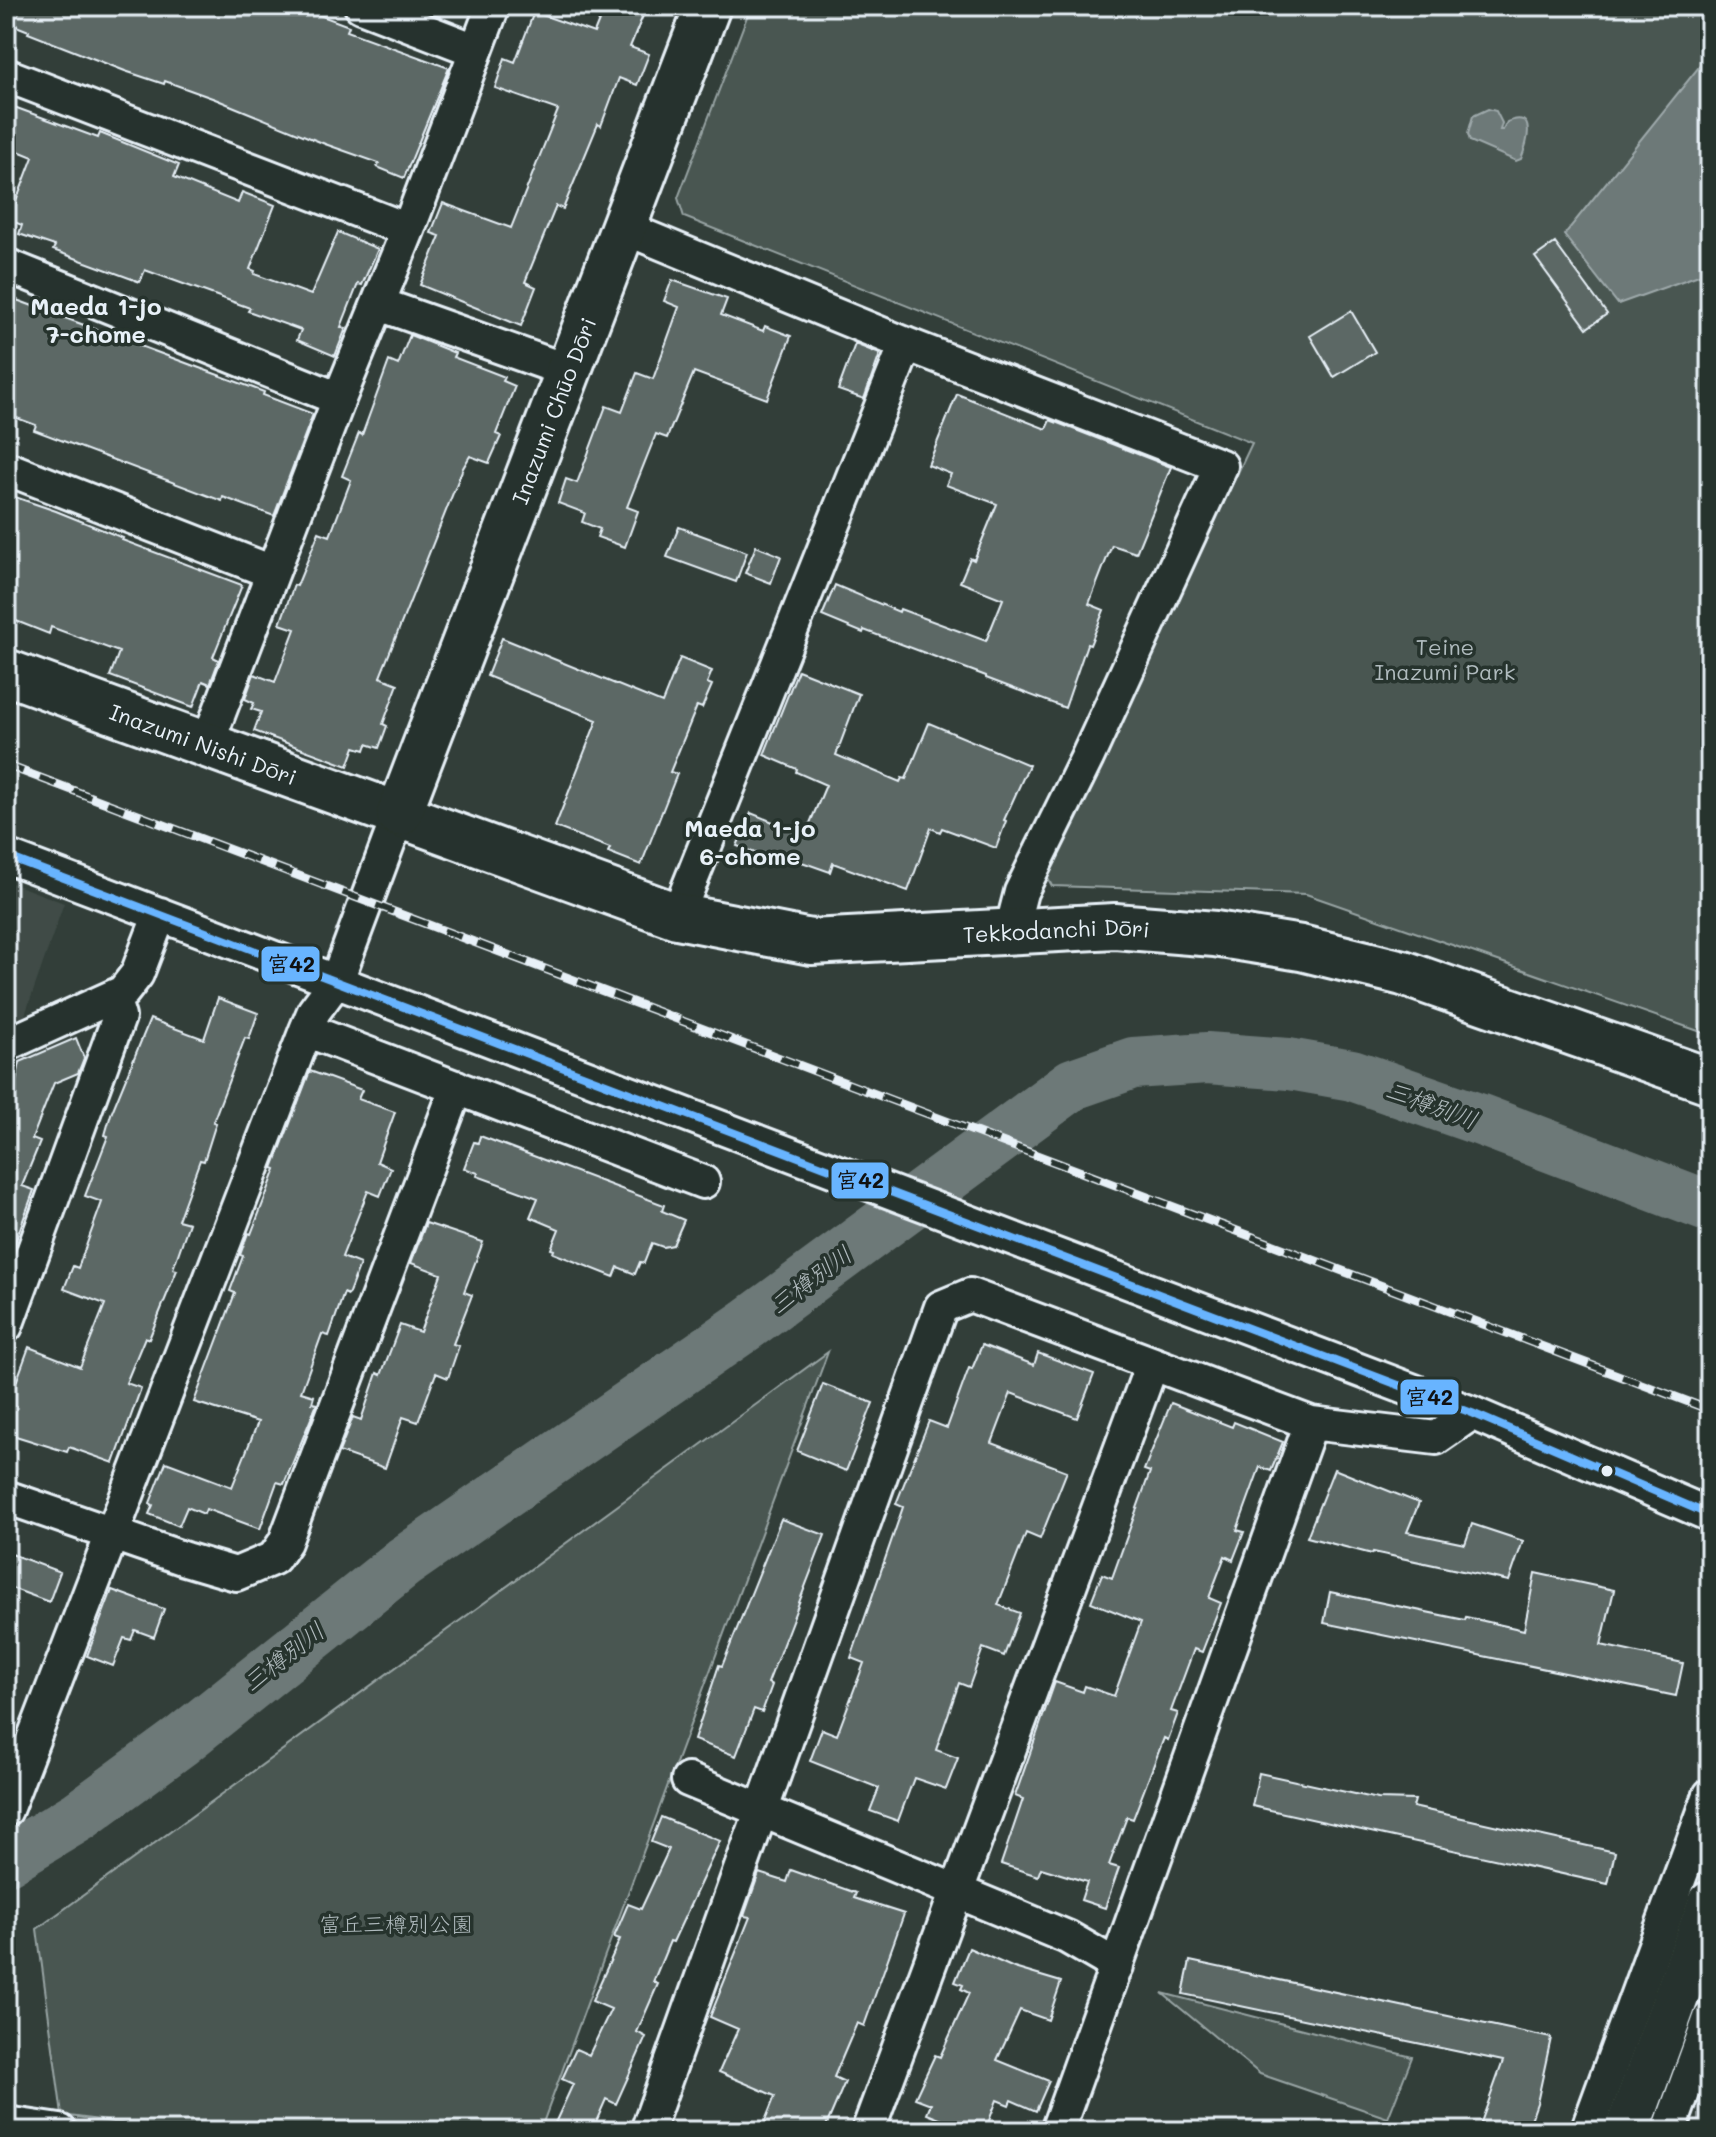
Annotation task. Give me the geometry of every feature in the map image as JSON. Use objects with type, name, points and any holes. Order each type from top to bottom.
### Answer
[{"type":"street","points":[[361,6],[475,50]]},
{"type":"street","points":[[206,747],[493,6]]},
{"type":"street","name":"Inazumi Chūo Dōri","points":[[399,814],[708,6]]},
{"type":"street","points":[[6,75],[408,230]]},
{"type":"street","points":[[624,223],[644,236],[906,344],[1221,466],[1087,758],[1021,892],[1011,931]]},
{"type":"street","points":[[6,265],[339,399]]},
{"type":"street","points":[[379,304],[568,371]]},
{"type":"street","points":[[677,916],[906,344]]},
{"type":"street","points":[[6,468],[272,572]]},
{"type":"street","name":"Inazumi Nishi Dōri","points":[[6,672],[206,747],[399,814]]},
{"type":"street","points":[[11,1789],[113,1534],[306,1030],[314,1011],[337,980],[399,814]]},
{"type":"street","name":"Tekkodanchi Dōri","points":[[399,814],[677,916],[811,942],[1115,926],[1215,934],[1301,948],[1403,973],[1710,1081]]},
{"type":"street","points":[[6,856],[1472,1413],[1710,1515]]},
{"type":"street","points":[[6,1045],[123,992],[137,974],[160,914]]},
{"type":"street","points":[[6,1326],[119,1017],[113,997]]},
{"type":"street","points":[[306,1030],[703,1182]]},
{"type":"street","points":[[6,1497],[236,1574],[274,1558],[285,1542],[457,1087]]},
{"type":"street","points":[[647,2131],[941,1307],[970,1295],[1311,1423],[1436,1438],[1472,1413]]},
{"type":"street","points":[[868,2131],[1152,1364]]},
{"type":"street","points":[[1057,2131],[1311,1423]]},
{"type":"street","points":[[688,1780],[1067,1937],[1117,1966]]},
{"type":"street","points":[[1587,2131],[1710,1795]]},
{"type":"street","points":[[1627,2131],[1710,1904]]},
{"type":"street","points":[[1669,2131],[1710,2018]]},
{"type":"street","points":[[7,2125],[60,2131]]},
{"type":"shaded area","points":[[1710,53],[1710,271],[1618,304],[1564,235]]},
{"type":"shaded area","points":[[1488,109],[1496,111],[1502,123],[1500,130],[1507,122],[1517,119],[1527,124],[1521,159],[1516,161],[1470,141],[1468,134],[1473,116]]},
{"type":"shaded area","points":[[6,881],[64,903],[25,1015],[6,1023]]},
{"type":"green space","name":"Teine Inazumi Park","points":[[751,6],[1710,6],[1710,1035],[1306,894],[1052,886],[1047,877],[1252,443],[684,217],[678,198]]},
{"type":"green space","name":"富丘三樽別公園","points":[[828,1352],[540,2131],[180,2131],[62,2115],[37,1929]]},
{"type":"green space","points":[[1162,1993],[1412,2057],[1388,2118],[1260,2074]]},
{"type":"building","points":[[6,6],[289,6],[349,26],[347,31],[449,68],[404,178],[377,167],[379,163],[215,99],[125,71],[28,33],[6,22]]},
{"type":"building","points":[[605,6],[647,6],[630,47],[649,54],[637,85],[619,78],[563,209],[556,206],[525,282],[536,287],[521,326],[420,285],[440,236],[431,233],[443,203],[511,228],[558,110],[495,88],[505,58],[515,62],[534,12],[594,33]]},
{"type":"building","points":[[6,104],[98,138],[100,133],[179,165],[174,177],[238,203],[242,192],[275,205],[250,269],[255,271],[254,274],[311,295],[338,232],[378,249],[362,285],[358,284],[341,327],[346,328],[335,356],[297,340],[301,330],[248,311],[250,308],[145,270],[140,282],[19,234],[22,225],[9,220],[33,157],[6,146]]},
{"type":"building","points":[[1555,243],[1607,314],[1587,328],[1535,257]]},
{"type":"building","points":[[672,280],[727,299],[721,315],[763,331],[765,326],[791,336],[767,399],[694,372],[667,438],[656,434],[627,507],[638,511],[625,547],[597,537],[600,529],[582,522],[585,513],[558,503],[566,479],[577,483],[606,406],[622,412],[637,373],[653,379],[679,307],[664,301]]},
{"type":"building","points":[[6,296],[264,392],[263,395],[313,414],[274,516],[223,497],[222,501],[34,430],[36,425],[6,414]]},
{"type":"building","points":[[1351,311],[1375,352],[1334,377],[1310,336]]},
{"type":"building","points":[[410,335],[455,353],[453,357],[505,377],[503,381],[515,386],[496,434],[501,436],[489,463],[470,456],[463,468],[380,677],[398,684],[383,724],[387,726],[379,748],[367,744],[365,750],[355,747],[348,766],[254,731],[261,712],[251,709],[254,703],[245,699],[254,674],[275,682],[295,629],[280,624],[294,585],[297,586],[319,532],[330,536],[351,480],[342,476],[359,433],[362,435],[389,361],[398,365]]},
{"type":"building","points":[[855,344],[880,354],[864,399],[838,390]]},
{"type":"building","points":[[957,394],[1046,429],[1050,420],[1171,467],[1136,553],[1112,545],[1089,604],[1104,610],[1090,645],[1087,644],[1065,708],[822,616],[835,585],[899,612],[900,609],[986,641],[1003,599],[960,582],[970,558],[974,560],[997,504],[946,485],[951,474],[928,465]]},
{"type":"building","points":[[15,497],[242,585],[213,657],[219,660],[210,684],[203,681],[193,707],[110,676],[119,652],[51,627],[49,634],[6,617],[6,521]]},
{"type":"building","points":[[679,527],[747,552],[736,582],[667,557]]},
{"type":"building","points":[[756,546],[781,556],[771,583],[745,573]]},
{"type":"building","points":[[502,638],[662,703],[680,658],[712,671],[707,683],[712,685],[702,708],[697,706],[670,772],[677,774],[641,865],[608,852],[610,848],[555,827],[597,720],[487,676]]},
{"type":"building","points":[[798,670],[859,694],[836,755],[900,782],[902,778],[906,779],[929,723],[1029,765],[1004,820],[996,848],[942,828],[940,832],[931,828],[908,891],[833,863],[830,872],[782,855],[779,862],[737,846],[751,813],[800,833],[803,826],[808,828],[826,785],[764,755]]},
{"type":"building","points":[[218,998],[258,1013],[249,1039],[245,1038],[213,1122],[216,1123],[204,1161],[200,1160],[178,1220],[189,1223],[173,1269],[177,1270],[149,1339],[145,1337],[126,1383],[141,1388],[114,1463],[69,1447],[67,1452],[6,1433],[6,1410],[29,1347],[80,1367],[105,1304],[64,1289],[73,1266],[78,1268],[102,1202],[85,1196],[108,1136],[105,1135],[111,1114],[150,1019],[204,1039]]},
{"type":"building","points":[[76,1038],[84,1058],[78,1073],[54,1083],[32,1139],[40,1142],[22,1186],[34,1190],[9,1259],[6,1258],[6,1107],[20,1062]]},
{"type":"building","points":[[310,1071],[362,1090],[358,1099],[395,1112],[377,1162],[391,1168],[380,1196],[368,1191],[342,1257],[360,1264],[348,1295],[344,1293],[329,1336],[322,1334],[301,1392],[314,1396],[312,1403],[317,1404],[284,1484],[277,1482],[260,1529],[206,1509],[204,1514],[187,1507],[179,1526],[149,1514],[153,1505],[150,1503],[166,1462],[232,1487],[258,1422],[194,1402],[235,1293],[230,1291],[243,1256],[240,1255],[276,1169],[273,1168]]},
{"type":"building","points":[[480,1136],[664,1205],[662,1211],[684,1220],[673,1245],[663,1247],[652,1243],[644,1263],[640,1262],[635,1274],[618,1267],[614,1277],[553,1253],[551,1249],[559,1229],[530,1217],[538,1198],[477,1176],[478,1173],[464,1168],[474,1142],[478,1143]]},
{"type":"building","points":[[426,1223],[483,1242],[464,1292],[472,1295],[453,1344],[459,1346],[448,1378],[436,1373],[418,1422],[403,1417],[385,1468],[339,1452],[353,1417],[361,1420],[377,1373],[381,1375],[400,1325],[420,1332],[441,1274],[411,1263]]},
{"type":"building","points":[[982,1345],[1034,1365],[1038,1353],[1094,1374],[1077,1418],[1011,1393],[992,1443],[1067,1471],[1040,1539],[1026,1533],[998,1605],[1020,1613],[1004,1656],[983,1648],[969,1687],[959,1683],[936,1750],[958,1758],[946,1789],[914,1778],[898,1821],[870,1811],[879,1788],[810,1761],[822,1729],[837,1735],[864,1663],[851,1658],[903,1507],[896,1504],[929,1421],[947,1428],[969,1368],[972,1369]]},
{"type":"building","points":[[823,1384],[873,1403],[846,1471],[797,1451]]},
{"type":"building","points":[[1171,1403],[1232,1427],[1234,1422],[1283,1442],[1271,1471],[1260,1467],[1237,1530],[1244,1532],[1233,1560],[1225,1556],[1209,1598],[1221,1603],[1202,1652],[1194,1649],[1171,1711],[1178,1713],[1168,1740],[1164,1738],[1133,1819],[1127,1817],[1109,1865],[1119,1868],[1105,1908],[1081,1900],[1087,1882],[1041,1868],[1038,1876],[1001,1864],[1023,1799],[1015,1796],[1055,1682],[1083,1692],[1085,1686],[1114,1696],[1141,1622],[1091,1602],[1102,1574],[1112,1578],[1150,1472],[1144,1470]]},
{"type":"building","points":[[1334,1469],[1419,1503],[1407,1532],[1465,1544],[1472,1524],[1523,1541],[1509,1581],[1372,1554],[1307,1537]]},
{"type":"building","points":[[781,1519],[825,1535],[768,1683],[772,1685],[762,1712],[754,1709],[736,1756],[694,1740],[719,1665],[722,1666]]},
{"type":"building","points":[[6,1552],[60,1572],[49,1602],[6,1586]]},
{"type":"building","points":[[1535,1573],[1614,1590],[1601,1645],[1683,1663],[1676,1696],[1324,1623],[1330,1592],[1524,1630]]},
{"type":"building","points":[[112,1590],[164,1609],[154,1637],[135,1630],[131,1640],[124,1638],[113,1666],[87,1656]]},
{"type":"building","points":[[1259,1773],[1378,1799],[1415,1800],[1413,1807],[1615,1852],[1608,1884],[1252,1806]]},
{"type":"building","points":[[661,1817],[720,1841],[653,1982],[658,1984],[637,2032],[646,2037],[616,2104],[606,2099],[592,2131],[572,2131],[555,2123],[573,2084],[562,2079],[576,2049],[589,2055],[611,2009],[592,2001],[620,1939],[614,1937],[628,1904],[641,1909],[669,1849],[651,1842]]},
{"type":"building","points":[[791,1870],[856,1893],[854,1898],[904,1914],[864,2026],[857,2023],[834,2077],[845,2082],[824,2131],[761,2131],[775,2096],[719,2072],[738,2029],[710,2017],[750,1917],[744,1916],[759,1873],[787,1882]]},
{"type":"building","points":[[969,1948],[1014,1968],[1061,1982],[1048,2020],[1020,2010],[997,2060],[1049,2081],[1036,2111],[1011,2100],[1009,2105],[997,2100],[985,2131],[970,2131],[927,2114],[931,2104],[915,2098],[935,2055],[940,2057],[969,1993],[961,1989],[963,1985],[955,1982]]},
{"type":"building","points":[[1190,1961],[1551,2038],[1537,2103],[1527,2131],[1478,2131],[1503,2061],[1183,1994]]},
{"type":"waterway","name":"三樽別川","points":[[6,1860],[79,1816],[181,1741],[404,1562],[748,1324],[1073,1084],[1133,1063],[1207,1058],[1289,1064],[1352,1075],[1481,1120],[1710,1207]]},
{"type":"railway","points":[[6,765],[1710,1410]]},
{"type":"transit line","name":"宮42","points":[[6,856],[1472,1413],[1710,1515]]},
{"type":"district","name":"Maeda 1-jo 7-chome","points":[[96,319]]},
{"type":"district","name":"Maeda 1-jo 6-chome","points":[[750,841]]}]
